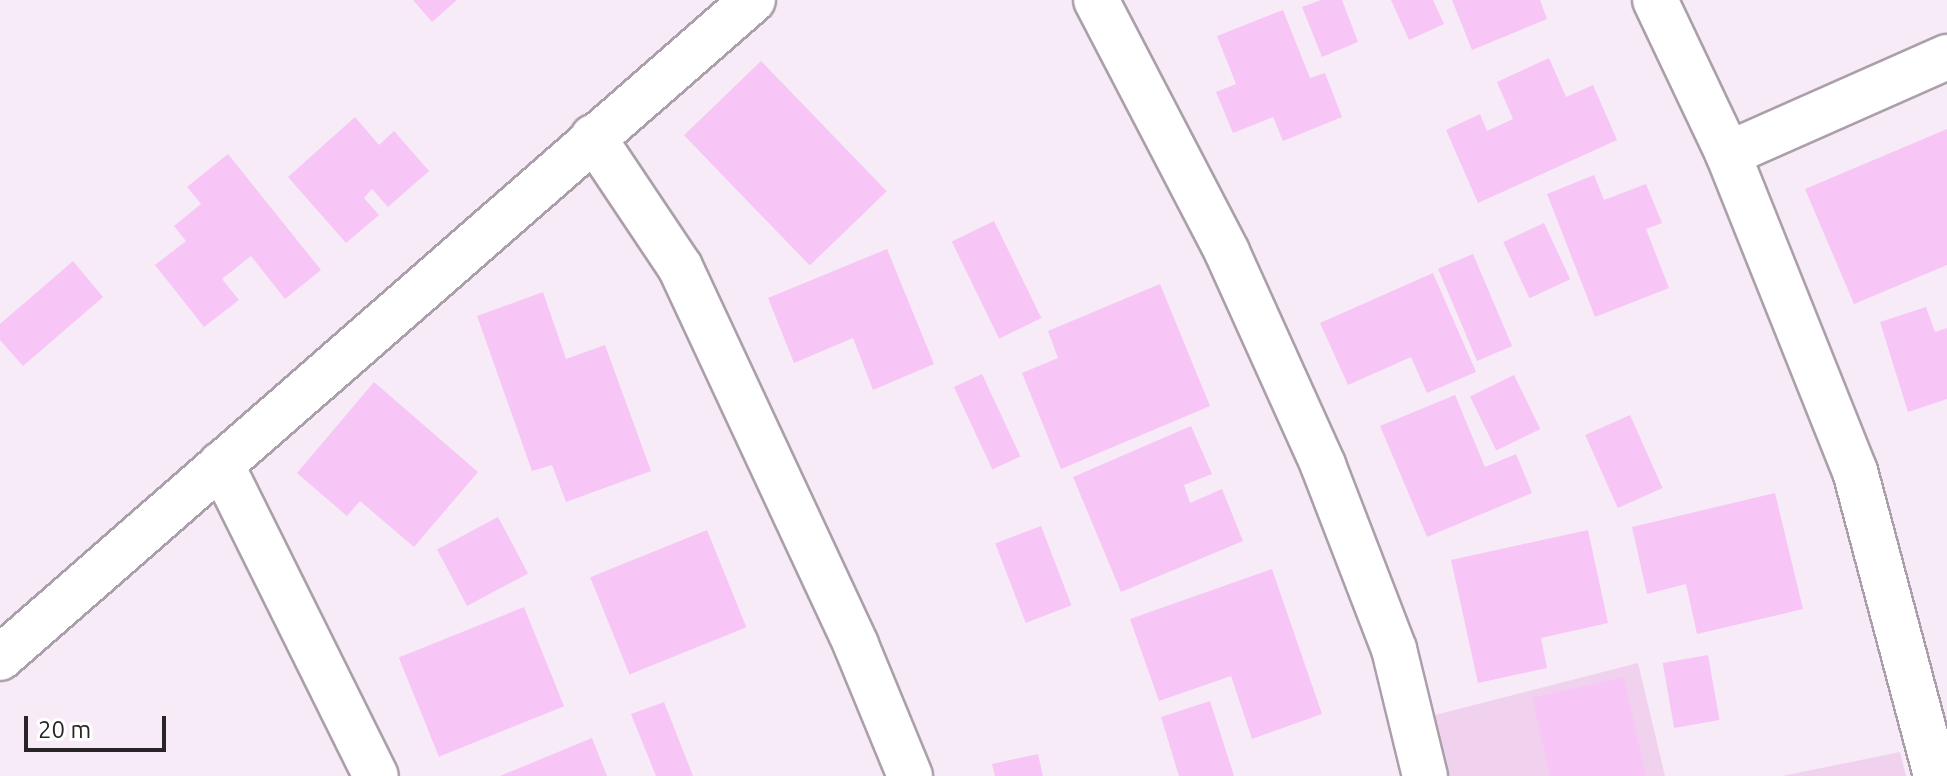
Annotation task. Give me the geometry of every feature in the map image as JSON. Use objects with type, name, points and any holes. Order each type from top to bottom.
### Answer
[{"type":"street","points":[[0,658],[753,0]]},
{"type":"street","points":[[1096,0],[1227,252],[1323,465],[1394,649],[1425,776]]},
{"type":"street","points":[[1655,0],[1728,154],[1855,471],[1936,776]]},
{"type":"street","points":[[1728,154],[1947,57]]},
{"type":"street","points":[[593,137],[680,267],[856,645],[910,776]]},
{"type":"street","points":[[221,464],[376,776]]},
{"type":"shaded area","points":[[1638,663],[1665,776],[1438,776],[1423,718]]},
{"type":"shaded area","points":[[1900,752],[1906,776],[1782,776]]},
{"type":"building","points":[[413,0],[457,0],[432,22]]},
{"type":"building","points":[[1321,0],[1342,0],[1358,42],[1322,57],[1302,7]]},
{"type":"building","points":[[1391,0],[1433,0],[1444,24],[1409,40]]},
{"type":"building","points":[[1452,0],[1540,0],[1547,19],[1472,50]]},
{"type":"building","points":[[1283,10],[1310,78],[1325,73],[1342,117],[1283,141],[1273,117],[1233,133],[1216,92],[1236,84],[1217,36]]},
{"type":"building","points":[[1549,58],[1566,97],[1593,85],[1617,140],[1478,203],[1446,130],[1480,114],[1487,131],[1513,119],[1497,82]]},
{"type":"building","points":[[761,61],[887,191],[810,266],[684,135]]},
{"type":"building","points":[[355,117],[379,145],[394,131],[429,171],[388,207],[372,189],[364,198],[379,215],[346,243],[288,177]]},
{"type":"building","points":[[1947,129],[1947,265],[1854,304],[1805,189]]},
{"type":"building","points":[[228,154],[321,270],[285,299],[251,256],[222,279],[239,300],[204,327],[155,265],[186,241],[174,226],[201,204],[187,187]]},
{"type":"building","points":[[1594,175],[1604,200],[1646,184],[1662,223],[1646,229],[1669,288],[1595,317],[1547,194]]},
{"type":"building","points":[[994,221],[1041,318],[999,339],[952,242]]},
{"type":"building","points":[[1544,223],[1570,279],[1529,298],[1503,242]]},
{"type":"building","points":[[887,249],[934,364],[873,390],[853,338],[794,363],[768,298]]},
{"type":"building","points":[[1473,254],[1512,346],[1477,361],[1438,269]]},
{"type":"building","points":[[73,261],[103,297],[23,366],[0,340],[0,324]]},
{"type":"building","points":[[1433,273],[1476,372],[1427,393],[1411,357],[1348,385],[1320,323]]},
{"type":"building","points":[[1160,284],[1210,406],[1061,469],[1022,373],[1058,358],[1048,331]]},
{"type":"building","points":[[543,292],[566,359],[605,345],[651,471],[566,502],[552,465],[532,471],[477,316]]},
{"type":"building","points":[[1926,307],[1935,332],[1947,328],[1947,399],[1908,412],[1880,322]]},
{"type":"building","points":[[982,374],[1020,456],[992,470],[954,387]]},
{"type":"building","points":[[1514,375],[1540,429],[1496,450],[1470,396]]},
{"type":"building","points":[[374,382],[478,472],[414,547],[360,501],[347,516],[297,473]]},
{"type":"building","points":[[1455,395],[1485,467],[1516,454],[1532,493],[1427,537],[1380,426]]},
{"type":"building","points":[[1630,415],[1663,488],[1618,508],[1585,435]]},
{"type":"building","points":[[1191,426],[1212,474],[1184,485],[1190,503],[1222,489],[1243,541],[1121,592],[1073,477]]},
{"type":"building","points":[[1775,493],[1803,609],[1697,634],[1686,584],[1647,594],[1632,527]]},
{"type":"building","points":[[498,517],[528,574],[467,606],[437,549]]},
{"type":"building","points":[[1041,526],[1071,605],[1026,623],[995,544]]},
{"type":"building","points":[[707,530],[746,627],[630,675],[590,577]]},
{"type":"building","points":[[1588,530],[1608,623],[1541,638],[1547,668],[1478,683],[1451,560]]},
{"type":"building","points":[[1272,569],[1322,714],[1252,739],[1231,676],[1159,701],[1130,619]]},
{"type":"building","points":[[524,607],[564,706],[439,757],[399,658]]},
{"type":"building","points":[[1708,655],[1719,720],[1674,728],[1663,663]]},
{"type":"building","points":[[1624,677],[1646,776],[1550,776],[1532,698]]},
{"type":"building","points":[[1210,701],[1234,776],[1179,776],[1161,717]]},
{"type":"building","points":[[664,702],[693,776],[656,776],[631,714]]},
{"type":"building","points":[[592,738],[607,776],[500,776]]},
{"type":"building","points":[[1038,754],[1043,776],[995,776],[992,764]]}]
